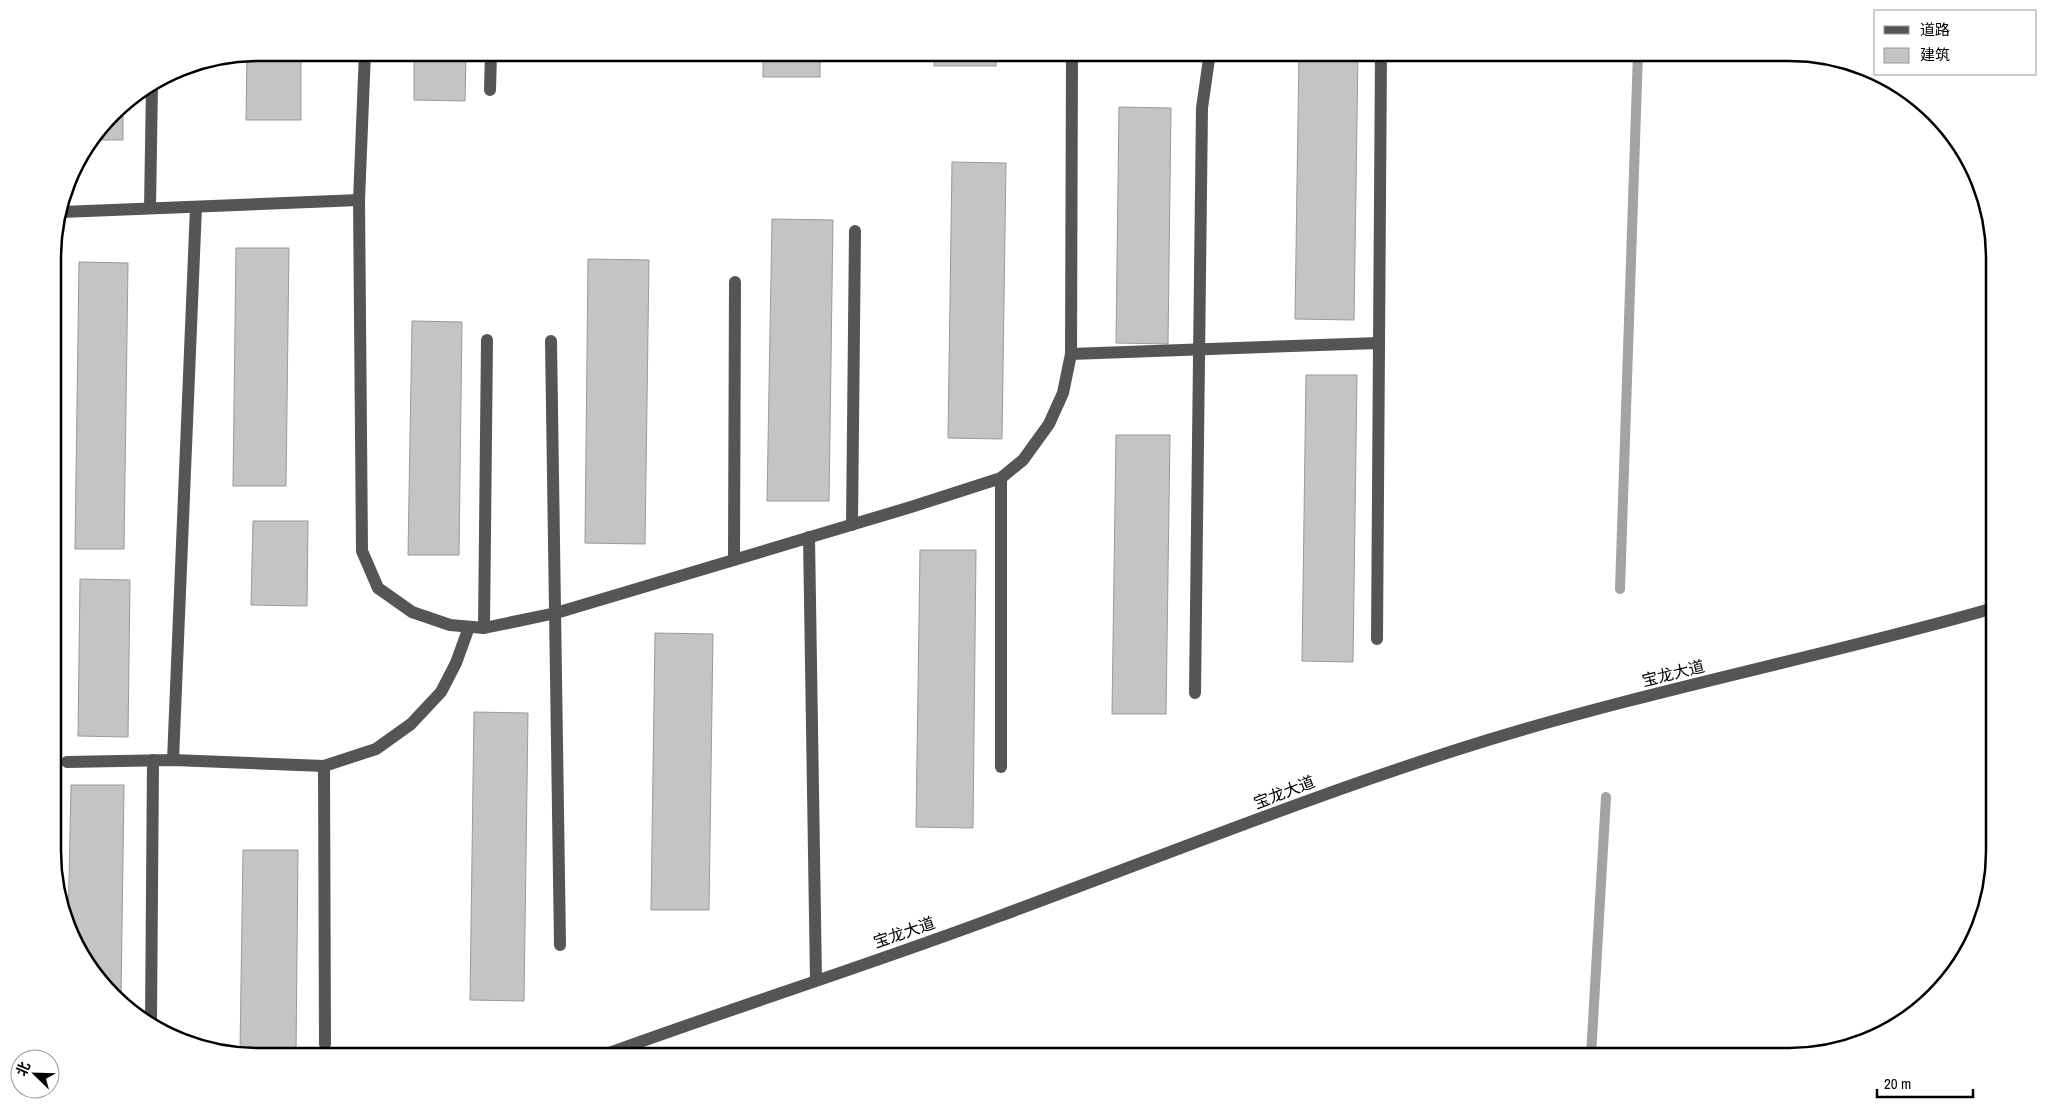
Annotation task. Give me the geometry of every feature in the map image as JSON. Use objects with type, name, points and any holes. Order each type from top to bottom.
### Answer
[{"type":"street","points":[[365,61],[359,200],[362,551],[378,588],[412,612],[450,625],[484,628],[556,613],[852,525],[1001,478],[1023,460],[1049,424],[1063,393],[1071,354],[1072,61]]},
{"type":"street","points":[[490,90],[491,61]]},
{"type":"street","points":[[1195,694],[1202,108],[1209,61]]},
{"type":"street","points":[[1377,639],[1381,61]]},
{"type":"street","points":[[150,208],[152,93]]},
{"type":"street","points":[[67,212],[359,200]]},
{"type":"street","points":[[173,760],[196,207]]},
{"type":"street","points":[[852,525],[855,230]]},
{"type":"street","points":[[734,560],[735,282]]},
{"type":"street","points":[[484,628],[487,340]]},
{"type":"street","points":[[552,340],[560,945]]},
{"type":"street","points":[[1071,354],[1378,343]]},
{"type":"street","points":[[1001,478],[1001,767]]},
{"type":"street","points":[[809,538],[816,980]]},
{"type":"street","name":"宝龙大道","points":[[624,1048],[1002,915],[1342,788],[1484,742],[1578,713],[1902,634],[1986,610]]},
{"type":"street","points":[[67,762],[173,760],[324,766],[376,749],[412,724],[441,692],[456,663],[469,627]]},
{"type":"street","points":[[151,1015],[153,760]]},
{"type":"street","points":[[324,766],[325,1044]]},
{"type":"building","points":[[301,61],[301,120],[246,120],[247,62]]},
{"type":"building","points":[[414,61],[466,61],[465,101],[414,100]]},
{"type":"building","points":[[763,61],[820,61],[820,77],[763,77]]},
{"type":"building","points":[[934,61],[996,61],[996,66],[934,66]]},
{"type":"building","points":[[1299,61],[1358,61],[1354,320],[1295,319]]},
{"type":"building","points":[[1119,107],[1171,108],[1168,344],[1116,343]]},
{"type":"building","points":[[123,115],[123,140],[101,140]]},
{"type":"building","points":[[952,162],[1006,163],[1002,439],[948,438]]},
{"type":"building","points":[[772,219],[833,220],[829,501],[767,501]]},
{"type":"building","points":[[236,248],[289,248],[286,486],[233,486]]},
{"type":"building","points":[[588,259],[649,260],[645,544],[585,543]]},
{"type":"building","points":[[79,262],[128,263],[124,549],[75,549]]},
{"type":"building","points":[[412,321],[462,322],[459,555],[408,555]]},
{"type":"building","points":[[1306,375],[1357,375],[1353,662],[1302,661]]},
{"type":"building","points":[[1116,435],[1170,435],[1166,714],[1112,714]]},
{"type":"building","points":[[253,521],[308,521],[307,606],[251,605]]},
{"type":"building","points":[[920,550],[976,550],[973,828],[916,827]]},
{"type":"building","points":[[80,579],[130,580],[128,737],[78,736]]},
{"type":"building","points":[[655,633],[713,634],[709,910],[651,910]]},
{"type":"building","points":[[474,712],[528,713],[524,1001],[470,1000]]},
{"type":"building","points":[[71,785],[124,785],[121,992],[102,971],[88,949],[76,926],[69,904]]},
{"type":"building","points":[[243,850],[298,850],[296,1048],[240,1047]]},
{"type":"waterway","points":[[1620,589],[1638,61]]},
{"type":"waterway","points":[[1591,1048],[1606,797]]}]
